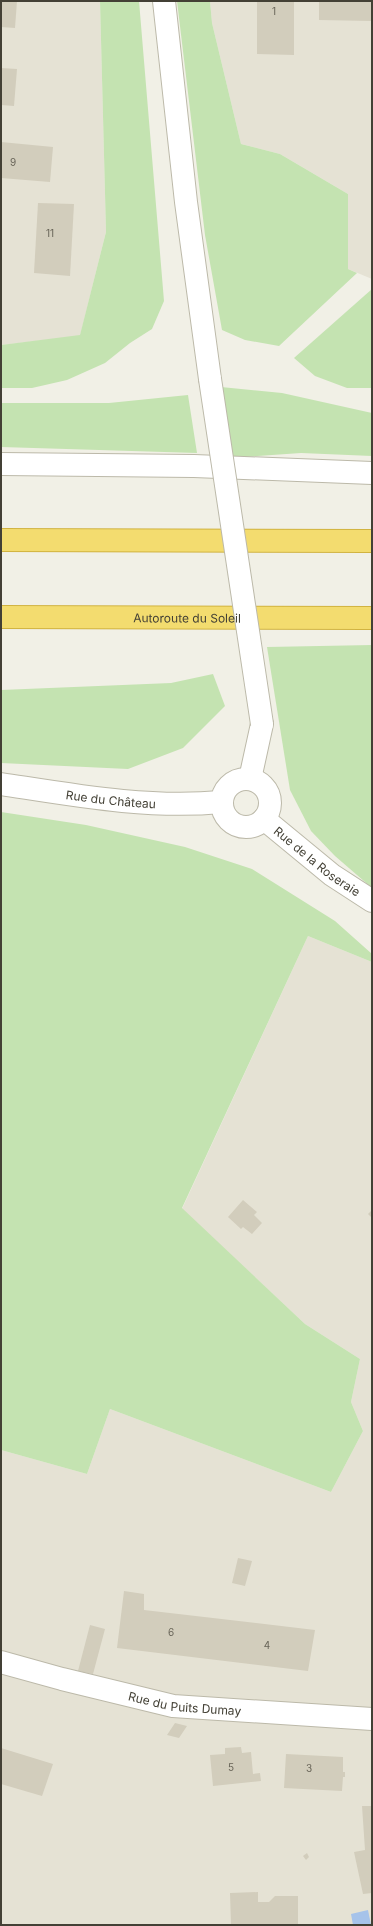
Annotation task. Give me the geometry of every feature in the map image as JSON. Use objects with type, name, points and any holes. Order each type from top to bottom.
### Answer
[{"type":"highway","points":[[1,540],[372,541]]},
{"type":"highway","name":"Autoroute du Soleil","points":[[1,617],[372,618]]},
{"type":"street","points":[[164,1],[186,202],[210,379],[262,724],[250,779]]},
{"type":"street","points":[[1,464],[194,466],[372,474]]},
{"type":"street","points":[[250,779],[261,784],[268,794],[270,807],[264,819],[254,825],[243,827],[232,822],[224,814],[221,802],[226,789],[236,780],[250,779]]},
{"type":"street","name":"Rue du Château","points":[[1,784],[86,796],[182,805],[221,802]]},
{"type":"street","name":"Rue de la Roseraie","points":[[264,819],[332,875],[372,901]]},
{"type":"street","name":"Rue du Puits Dumay","points":[[1,1662],[62,1679],[173,1706],[372,1719]]},
{"type":"shaded area","points":[[1,1],[100,1],[106,232],[80,336],[1,345]]},
{"type":"shaded area","points":[[210,1],[372,1],[372,279],[348,269],[348,194],[280,154],[241,144],[212,23]]},
{"type":"shaded area","points":[[308,936],[372,962],[372,1925],[1,1925],[1,1450],[87,1474],[110,1409],[331,1492],[363,1431],[351,1402],[360,1359],[305,1324],[182,1209]]},
{"type":"green space","points":[[100,1],[139,1],[164,301],[152,329],[130,343],[105,363],[67,380],[32,388],[1,388],[1,345],[80,335],[106,232]]},
{"type":"green space","points":[[177,1],[210,1],[212,23],[241,144],[280,154],[348,194],[348,269],[357,273],[279,346],[245,340],[222,330],[205,235]]},
{"type":"green space","points":[[372,289],[372,388],[347,388],[315,376],[294,358]]},
{"type":"green space","points":[[221,387],[282,393],[372,413],[372,456],[301,453],[231,458]]},
{"type":"green space","points":[[188,395],[197,453],[1,447],[1,403],[109,403]]},
{"type":"green space","points":[[372,645],[372,888],[335,856],[311,831],[290,790],[267,647]]},
{"type":"green space","points":[[213,674],[225,706],[183,748],[128,769],[1,763],[1,690],[171,683]]},
{"type":"green space","points":[[1,812],[86,825],[185,847],[252,869],[335,921],[372,954],[372,962],[308,936],[182,1208],[305,1324],[360,1359],[351,1402],[363,1431],[331,1492],[110,1409],[87,1474],[1,1450]]},
{"type":"water","points":[[368,1910],[371,1925],[353,1925],[351,1914]]},
{"type":"building","points":[[1,1],[17,1],[15,28],[1,27]]},
{"type":"building","points":[[257,1],[294,1],[294,55],[257,54]]},
{"type":"building","points":[[319,1],[372,1],[372,21],[319,20]]},
{"type":"building","points":[[1,68],[17,69],[14,106],[1,105]]},
{"type":"building","points":[[1,142],[53,147],[50,182],[1,178]]},
{"type":"building","points":[[38,203],[74,204],[70,276],[34,273]]},
{"type":"building","points":[[243,1200],[257,1212],[254,1215],[262,1223],[252,1234],[243,1227],[241,1229],[228,1217]]},
{"type":"building","points":[[372,1210],[372,1218],[368,1214]]},
{"type":"building","points":[[238,1558],[252,1561],[245,1586],[232,1583]]},
{"type":"building","points":[[124,1591],[144,1594],[144,1610],[315,1630],[308,1671],[117,1648]]},
{"type":"building","points":[[90,1625],[105,1629],[93,1674],[78,1671]]},
{"type":"building","points":[[175,1723],[187,1726],[179,1738],[167,1735]]},
{"type":"building","points":[[241,1747],[242,1753],[251,1752],[253,1774],[260,1773],[261,1781],[213,1786],[210,1755],[225,1754],[225,1748]]},
{"type":"building","points":[[1,1748],[53,1764],[42,1796],[1,1784]]},
{"type":"building","points":[[286,1754],[343,1757],[343,1772],[345,1772],[345,1777],[343,1777],[342,1791],[284,1788]]},
{"type":"building","points":[[362,1806],[372,1806],[372,1893],[363,1894],[354,1852],[365,1850]]},
{"type":"building","points":[[307,1853],[309,1857],[306,1860],[303,1856]]},
{"type":"building","points":[[258,1892],[258,1902],[269,1902],[275,1896],[298,1896],[298,1925],[231,1925],[230,1893]]}]
